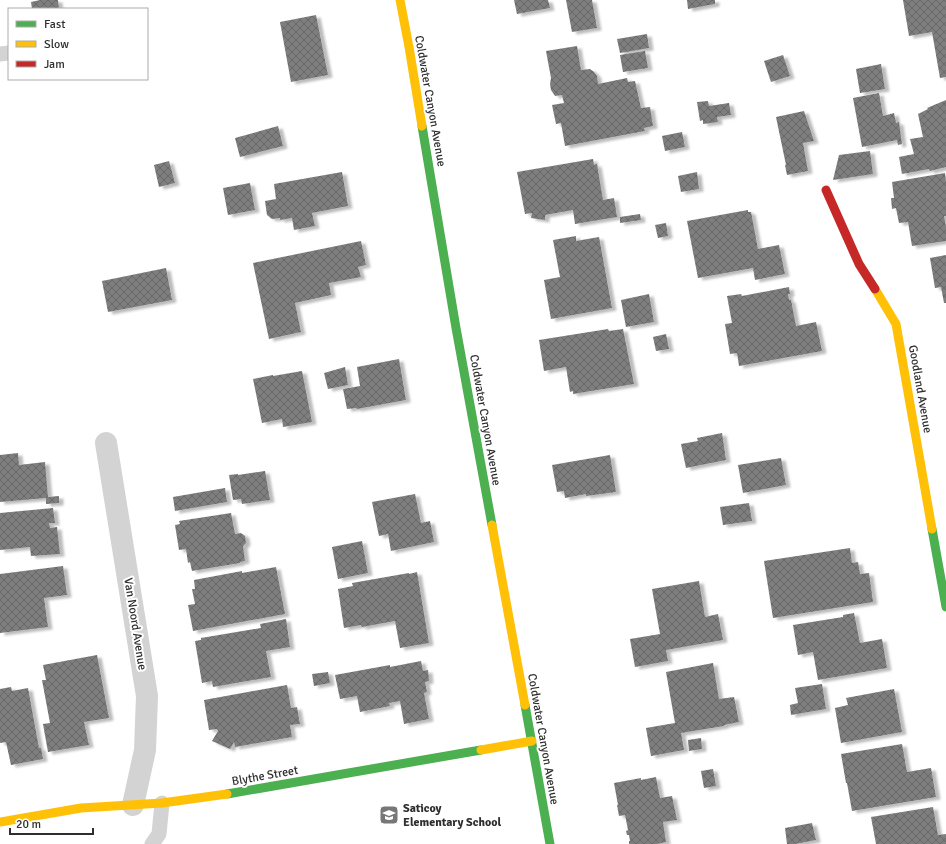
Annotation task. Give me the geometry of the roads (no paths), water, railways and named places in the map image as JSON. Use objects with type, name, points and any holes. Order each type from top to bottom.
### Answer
[{"type":"street","name":"Coldwater Canyon Avenue","points":[[400,0],[456,328],[550,844]]},
{"type":"street","name":"Goodland Avenue","points":[[826,190],[859,264],[896,324],[946,607]]},
{"type":"street","name":"Van Noord Avenue","points":[[106,443],[147,696],[145,750],[134,805]]},
{"type":"street","name":"Blythe Street","points":[[0,822],[81,808],[162,803],[214,796],[532,741]]},
{"type":"lane","points":[[152,844],[159,834],[162,803]]},
{"type":"place","name":"Saticoy Elementary School","points":[[389,815]]}]
